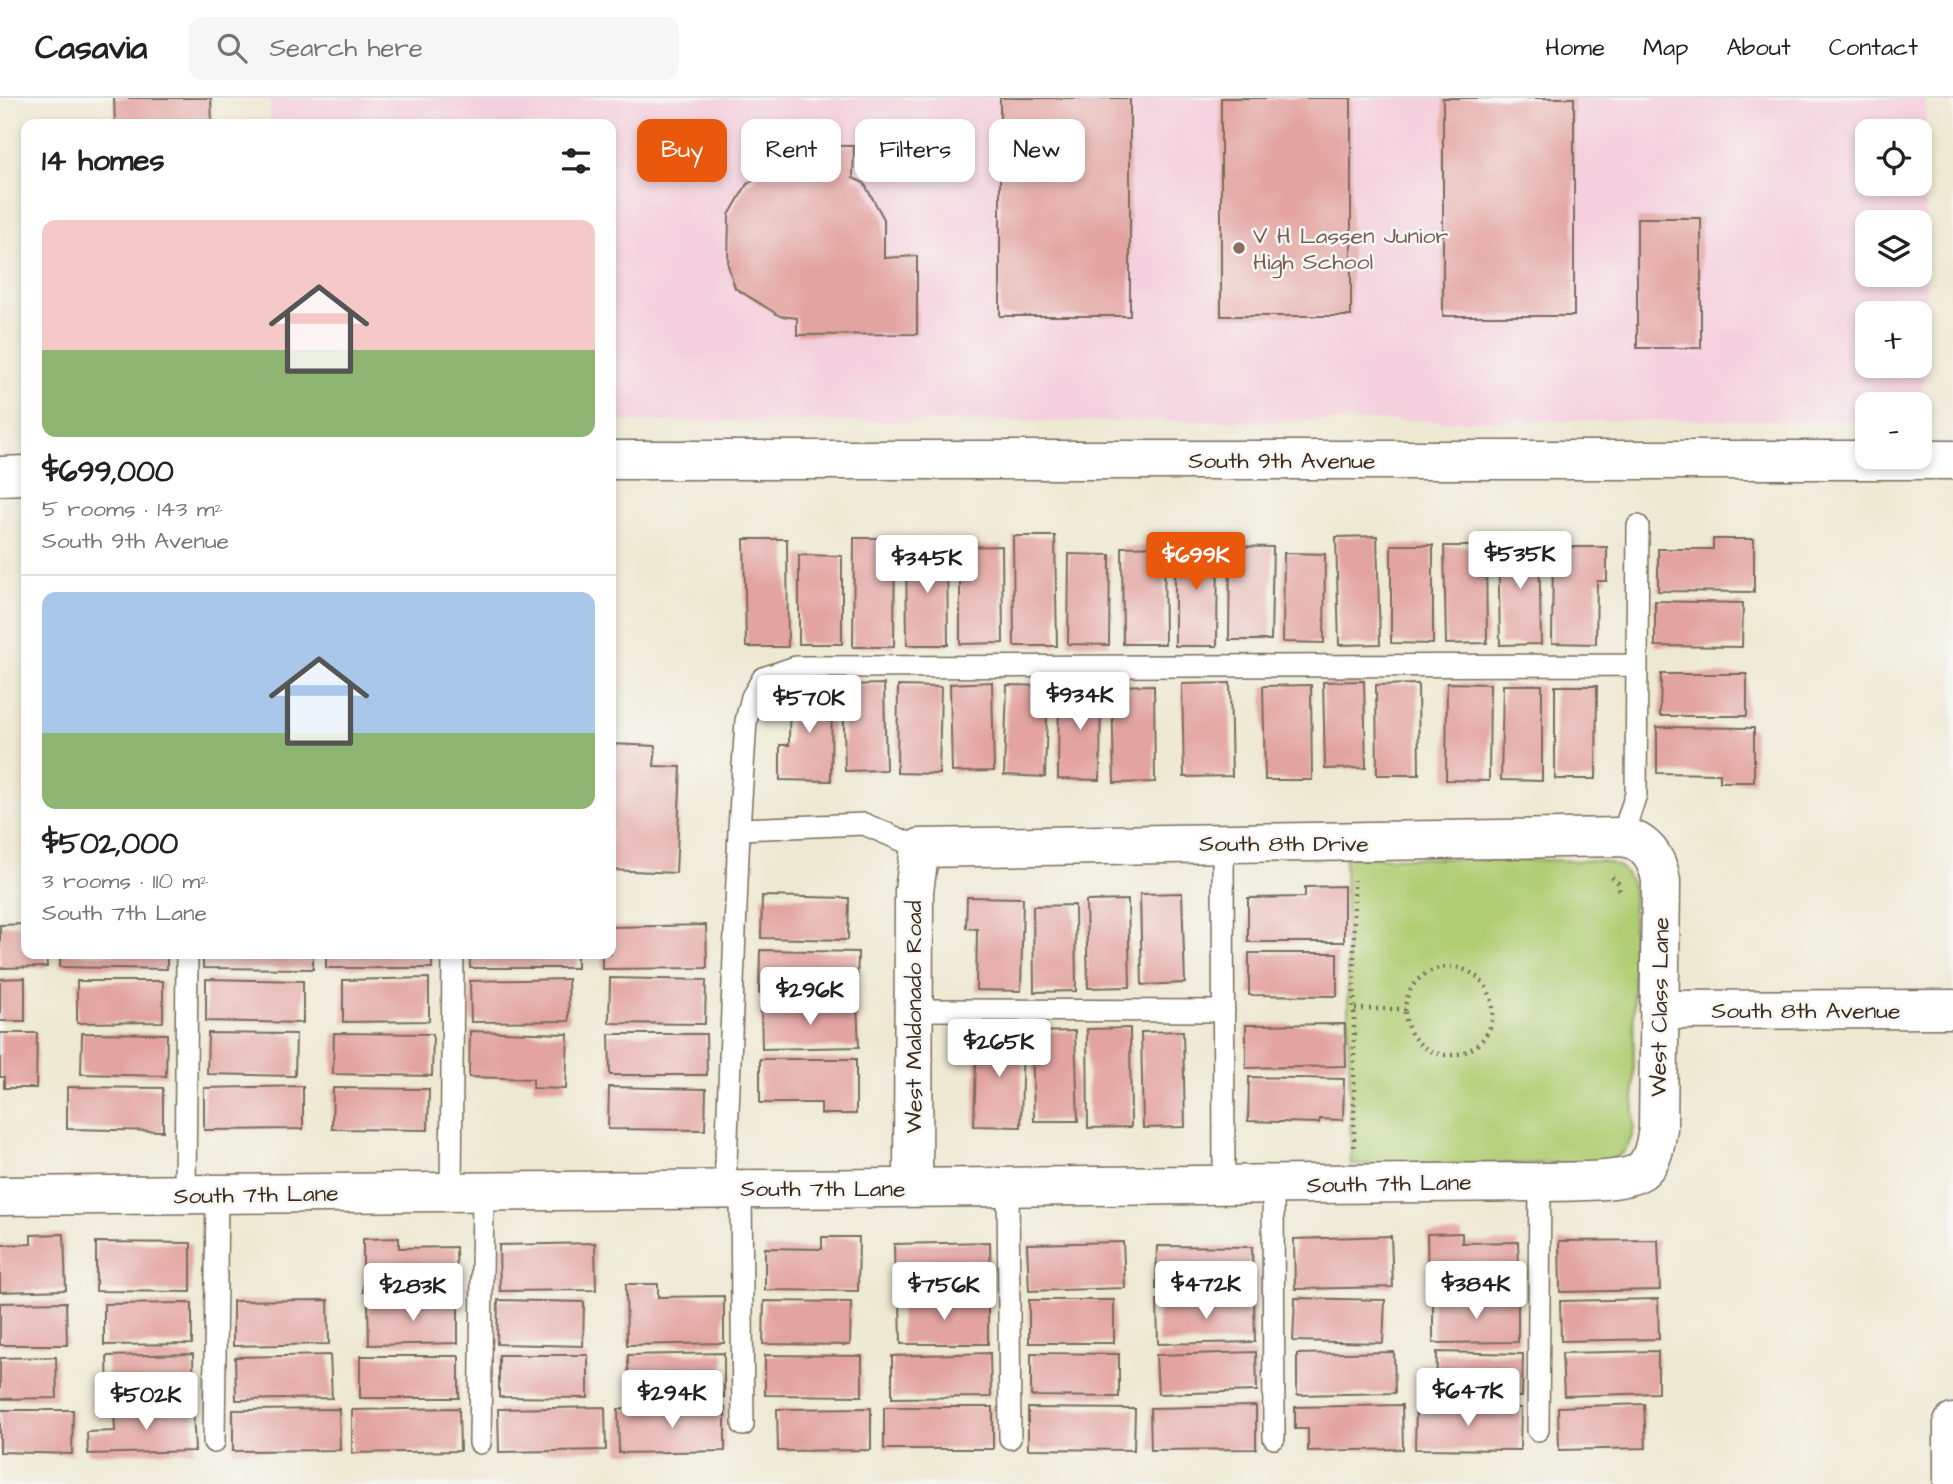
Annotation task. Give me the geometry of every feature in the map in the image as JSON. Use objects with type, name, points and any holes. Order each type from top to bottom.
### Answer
[{"type":"street","name":"South 9th Avenue","points":[[616,460],[1953,460]]},
{"type":"street","points":[[0,475],[21,475]]},
{"type":"street","name":"South 8th Drive","points":[[920,848],[1223,843],[1633,842]]},
{"type":"street","name":"West Class Lane","points":[[1633,842],[1659,869],[1661,881],[1658,1128],[1654,1150],[1643,1169]]},
{"type":"street","name":"West Maldonado Road","points":[[912,1187],[914,891],[920,848]]},
{"type":"street","name":"South 8th Avenue","points":[[1659,1010],[1953,1009]]},
{"type":"street","name":"South 7th Lane","points":[[0,1196],[1540,1182],[1611,1180],[1643,1169]]},
{"type":"street","points":[[1953,1423],[1953,1484]]},
{"type":"lane","points":[[1633,842],[1636,794],[1638,526]]},
{"type":"lane","points":[[743,1425],[733,1189],[739,829],[746,721],[752,697],[763,678],[796,667],[1637,664]]},
{"type":"lane","points":[[739,829],[864,824],[920,848]]},
{"type":"lane","points":[[1223,843],[1224,1184]]},
{"type":"lane","points":[[187,959],[214,1442]]},
{"type":"lane","points":[[453,959],[480,1443]]},
{"type":"lane","points":[[914,1010],[1224,1011]]},
{"type":"lane","points":[[1538,1430],[1540,1182]]},
{"type":"lane","points":[[1273,1184],[1275,1438]]},
{"type":"lane","points":[[1008,1186],[1010,1438]]},
{"type":"path","points":[[1354,872],[1354,1149]]},
{"type":"path","points":[[1446,967],[1461,968],[1483,983],[1490,996],[1493,1012],[1490,1027],[1482,1040],[1469,1050],[1455,1054],[1439,1054],[1425,1048],[1414,1037],[1407,1024],[1405,1009],[1409,991],[1418,979],[1431,970],[1446,967]]},
{"type":"path","points":[[1355,1009],[1405,1009]]},
{"type":"shaded area","name":"V H Lassen Junior High School","points":[[270,98],[1926,98],[1926,119],[1855,119],[1855,196],[1926,196],[1926,210],[1855,210],[1855,287],[1926,287],[1926,301],[1855,301],[1855,378],[1925,378],[1921,392],[1855,392],[1855,420],[616,422],[616,119],[270,119]]},
{"type":"green space","points":[[1345,857],[1602,861],[1623,870],[1633,890],[1634,1128],[1629,1144],[1622,1153],[1596,1163],[1351,1165]]},
{"type":"building","points":[[114,98],[211,98],[212,119],[115,119]]},
{"type":"building","points":[[1000,98],[1130,98],[1130,316],[1000,316],[1000,182],[1085,182],[1085,119],[1000,119]]},
{"type":"building","points":[[1221,98],[1351,98],[1351,316],[1221,316]]},
{"type":"building","points":[[1443,98],[1574,98],[1574,316],[1443,316]]},
{"type":"building","points":[[841,146],[854,146],[853,178],[855,182],[864,183],[884,219],[884,258],[917,256],[917,334],[797,335],[797,318],[780,316],[735,288],[728,265],[729,215],[747,184],[841,182]]},
{"type":"building","points":[[1637,218],[1701,218],[1701,348],[1637,348]]},
{"type":"building","points":[[1013,536],[1055,536],[1057,646],[1014,646]]},
{"type":"building","points":[[1377,536],[1380,644],[1339,645],[1336,537]]},
{"type":"building","points":[[1175,537],[1218,538],[1217,646],[1175,646]]},
{"type":"building","points":[[1539,537],[1541,644],[1500,645],[1498,538]]},
{"type":"building","points":[[854,538],[895,538],[894,647],[853,647]]},
{"type":"building","points":[[744,539],[787,539],[788,647],[746,647]]},
{"type":"building","points":[[1713,539],[1754,539],[1754,592],[1658,591],[1658,549],[1713,549]]},
{"type":"building","points":[[1391,545],[1433,545],[1433,644],[1391,643]]},
{"type":"building","points":[[906,546],[947,546],[948,645],[907,645]]},
{"type":"building","points":[[1002,546],[1003,643],[960,644],[960,547]]},
{"type":"building","points":[[1164,546],[1165,644],[1123,644],[1122,547]]},
{"type":"building","points":[[1230,546],[1273,547],[1271,640],[1229,640]]},
{"type":"building","points":[[1444,546],[1486,546],[1487,643],[1446,644]]},
{"type":"building","points":[[1553,547],[1607,547],[1607,581],[1597,581],[1596,644],[1552,643]]},
{"type":"building","points":[[1284,553],[1325,554],[1324,643],[1283,642]]},
{"type":"building","points":[[1069,554],[1110,555],[1109,645],[1068,644]]},
{"type":"building","points":[[799,555],[842,556],[842,644],[799,644]]},
{"type":"building","points":[[1655,601],[1743,603],[1742,647],[1655,646]]},
{"type":"building","points":[[1661,674],[1747,674],[1747,716],[1660,716]]},
{"type":"building","points":[[1364,681],[1366,768],[1325,769],[1323,682]]},
{"type":"building","points":[[992,682],[994,771],[952,772],[950,684]]},
{"type":"building","points":[[1230,683],[1232,776],[1184,777],[1182,684]]},
{"type":"building","points":[[1447,683],[1490,684],[1489,781],[1446,780]]},
{"type":"building","points":[[790,684],[832,685],[831,781],[780,780],[780,745],[789,745]]},
{"type":"building","points":[[884,684],[886,770],[845,771],[843,685]]},
{"type":"building","points":[[1059,684],[1101,684],[1100,780],[1058,779]]},
{"type":"building","points":[[1418,684],[1419,775],[1377,775],[1376,685]]},
{"type":"building","points":[[1007,685],[1048,686],[1045,777],[1004,775]]},
{"type":"building","points":[[1154,685],[1155,782],[1114,783],[1112,686]]},
{"type":"building","points":[[1311,685],[1312,780],[1265,780],[1263,686]]},
{"type":"building","points":[[1503,685],[1542,685],[1542,781],[1501,780]]},
{"type":"building","points":[[898,686],[941,687],[939,774],[897,773]]},
{"type":"building","points":[[1555,686],[1597,686],[1596,779],[1555,779]]},
{"type":"building","points":[[1657,727],[1754,728],[1754,782],[1720,782],[1720,774],[1657,773]]},
{"type":"building","points":[[616,744],[656,746],[654,766],[681,767],[676,873],[616,870]]},
{"type":"building","points":[[1344,886],[1344,942],[1248,942],[1248,898],[1305,897],[1305,887]]},
{"type":"building","points":[[1182,893],[1185,983],[1142,985],[1140,894]]},
{"type":"building","points":[[762,896],[849,898],[848,940],[761,938]]},
{"type":"building","points":[[967,897],[1023,898],[1021,991],[976,990],[977,929],[966,928]]},
{"type":"building","points":[[1128,900],[1130,987],[1088,988],[1086,901]]},
{"type":"building","points":[[1075,905],[1076,991],[1034,992],[1033,906]]},
{"type":"building","points":[[21,924],[21,959],[46,959],[47,967],[0,968],[0,925]]},
{"type":"building","points":[[706,925],[707,968],[602,969],[602,959],[616,959],[616,927]]},
{"type":"building","points":[[760,950],[858,952],[857,995],[759,993]]},
{"type":"building","points":[[1249,953],[1337,953],[1337,996],[1249,995]]},
{"type":"building","points":[[60,959],[167,959],[167,969],[60,967]]},
{"type":"building","points":[[203,959],[313,959],[313,969],[203,968]]},
{"type":"building","points":[[326,959],[432,959],[432,968],[326,968]]},
{"type":"building","points":[[470,959],[577,959],[577,968],[470,968]]},
{"type":"building","points":[[25,978],[25,1021],[0,1021],[0,979]]},
{"type":"building","points":[[429,978],[429,1021],[343,1022],[343,980]]},
{"type":"building","points":[[610,978],[706,980],[705,1024],[609,1023]]},
{"type":"building","points":[[206,979],[303,981],[303,1023],[206,1021]]},
{"type":"building","points":[[568,979],[569,1021],[471,1022],[470,981]]},
{"type":"building","points":[[77,981],[163,981],[163,1022],[77,1023]]},
{"type":"building","points":[[857,1004],[859,1047],[762,1049],[761,1006]]},
{"type":"building","points":[[1345,1024],[1346,1066],[1246,1068],[1246,1025]]},
{"type":"building","points":[[1130,1028],[1131,1127],[1088,1128],[1087,1029]]},
{"type":"building","points":[[470,1031],[568,1034],[566,1089],[533,1088],[533,1079],[469,1077]]},
{"type":"building","points":[[977,1031],[1023,1032],[1021,1127],[974,1126]]},
{"type":"building","points":[[1075,1031],[1078,1121],[1034,1121],[1032,1032]]},
{"type":"building","points":[[1183,1031],[1185,1127],[1143,1128],[1141,1032]]},
{"type":"building","points":[[0,1033],[37,1033],[36,1088],[4,1088],[4,1077],[0,1077]]},
{"type":"building","points":[[82,1033],[167,1034],[166,1076],[81,1074]]},
{"type":"building","points":[[208,1033],[296,1034],[295,1076],[207,1074]]},
{"type":"building","points":[[334,1033],[433,1034],[432,1076],[333,1074]]},
{"type":"building","points":[[609,1034],[706,1034],[707,1075],[610,1075]]},
{"type":"building","points":[[760,1059],[856,1059],[856,1114],[821,1114],[821,1103],[760,1103]]},
{"type":"building","points":[[1249,1077],[1344,1079],[1343,1120],[1320,1119],[1319,1123],[1248,1121]]},
{"type":"building","points":[[303,1086],[303,1129],[204,1130],[204,1088]]},
{"type":"building","points":[[67,1087],[163,1088],[163,1131],[67,1129]]},
{"type":"building","points":[[609,1087],[706,1089],[705,1130],[608,1129]]},
{"type":"building","points":[[333,1088],[429,1089],[428,1130],[332,1129]]},
{"type":"building","points":[[1462,1233],[1462,1243],[1518,1242],[1520,1287],[1428,1289],[1427,1234]]},
{"type":"building","points":[[64,1234],[66,1290],[0,1292],[0,1245],[31,1244],[31,1235]]},
{"type":"building","points":[[1391,1236],[1393,1287],[1295,1289],[1294,1239]]},
{"type":"building","points":[[822,1237],[859,1237],[858,1291],[765,1290],[765,1248],[822,1249]]},
{"type":"building","points":[[399,1238],[399,1248],[456,1247],[457,1291],[363,1292],[363,1239]]},
{"type":"building","points":[[1658,1240],[1660,1290],[1560,1292],[1559,1241]]},
{"type":"building","points":[[96,1242],[191,1243],[191,1292],[96,1291]]},
{"type":"building","points":[[990,1242],[991,1289],[895,1291],[894,1244]]},
{"type":"building","points":[[1123,1242],[1125,1288],[1029,1291],[1027,1244]]},
{"type":"building","points":[[595,1243],[596,1290],[500,1291],[499,1245]]},
{"type":"building","points":[[1157,1246],[1252,1247],[1253,1289],[1156,1289]]},
{"type":"building","points":[[626,1284],[658,1284],[658,1297],[724,1296],[724,1343],[627,1345]]},
{"type":"building","points":[[1295,1298],[1385,1300],[1383,1343],[1293,1341]]},
{"type":"building","points":[[1254,1299],[1255,1342],[1158,1344],[1157,1300]]},
{"type":"building","points":[[1518,1299],[1518,1342],[1433,1343],[1433,1300]]},
{"type":"building","points":[[1658,1299],[1659,1339],[1561,1341],[1560,1301]]},
{"type":"building","points":[[328,1300],[329,1344],[233,1346],[233,1301]]},
{"type":"building","points":[[498,1300],[584,1302],[583,1346],[497,1344]]},
{"type":"building","points":[[900,1300],[988,1300],[988,1344],[901,1344]]},
{"type":"building","points":[[1029,1300],[1114,1300],[1114,1343],[1029,1343]]},
{"type":"building","points":[[458,1301],[458,1343],[369,1345],[368,1303]]},
{"type":"building","points":[[764,1301],[851,1302],[850,1345],[763,1344]]},
{"type":"building","points":[[66,1302],[67,1345],[0,1345],[0,1303]]},
{"type":"building","points":[[192,1303],[192,1344],[104,1345],[104,1304]]},
{"type":"building","points":[[1658,1351],[1658,1393],[1564,1396],[1562,1353]]},
{"type":"building","points":[[1256,1352],[1257,1391],[1158,1394],[1156,1355]]},
{"type":"building","points":[[1394,1352],[1395,1393],[1297,1395],[1297,1354]]},
{"type":"building","points":[[1437,1352],[1523,1354],[1522,1397],[1436,1395]]},
{"type":"building","points":[[724,1353],[724,1397],[629,1399],[628,1355]]},
{"type":"building","points":[[990,1353],[991,1397],[892,1398],[892,1356]]},
{"type":"building","points":[[1031,1353],[1119,1354],[1119,1397],[1031,1396]]},
{"type":"building","points":[[193,1354],[194,1398],[108,1400],[107,1356]]},
{"type":"building","points":[[330,1355],[332,1398],[236,1400],[235,1357]]},
{"type":"building","points":[[499,1355],[588,1355],[588,1398],[499,1397]]},
{"type":"building","points":[[765,1355],[862,1356],[862,1396],[765,1395]]},
{"type":"building","points":[[360,1356],[459,1356],[459,1398],[360,1398]]},
{"type":"building","points":[[56,1357],[57,1398],[0,1399],[0,1358]]},
{"type":"building","points":[[1644,1404],[1646,1448],[1559,1450],[1558,1407]]},
{"type":"building","points":[[1402,1405],[1403,1449],[1308,1451],[1308,1429],[1295,1429],[1295,1407]]},
{"type":"building","points":[[1256,1406],[1256,1449],[1151,1450],[1150,1408]]},
{"type":"building","points":[[1416,1406],[1521,1408],[1520,1450],[1415,1449]]},
{"type":"building","points":[[605,1407],[606,1450],[499,1452],[498,1409]]},
{"type":"building","points":[[725,1407],[725,1451],[619,1453],[618,1409]]},
{"type":"building","points":[[884,1407],[993,1407],[993,1449],[884,1449]]},
{"type":"building","points":[[193,1408],[195,1451],[88,1454],[87,1432],[115,1431],[114,1410]]},
{"type":"building","points":[[459,1408],[460,1451],[352,1453],[352,1410]]},
{"type":"building","points":[[871,1408],[871,1450],[778,1451],[777,1409]]},
{"type":"building","points":[[1028,1408],[1135,1409],[1134,1450],[1028,1449]]},
{"type":"building","points":[[339,1409],[340,1450],[233,1451],[233,1410]]},
{"type":"building","points":[[0,1410],[73,1410],[72,1454],[0,1452]]},
{"type":"place","name":"V H Lassen Junior High School","points":[[1239,248]]}]
